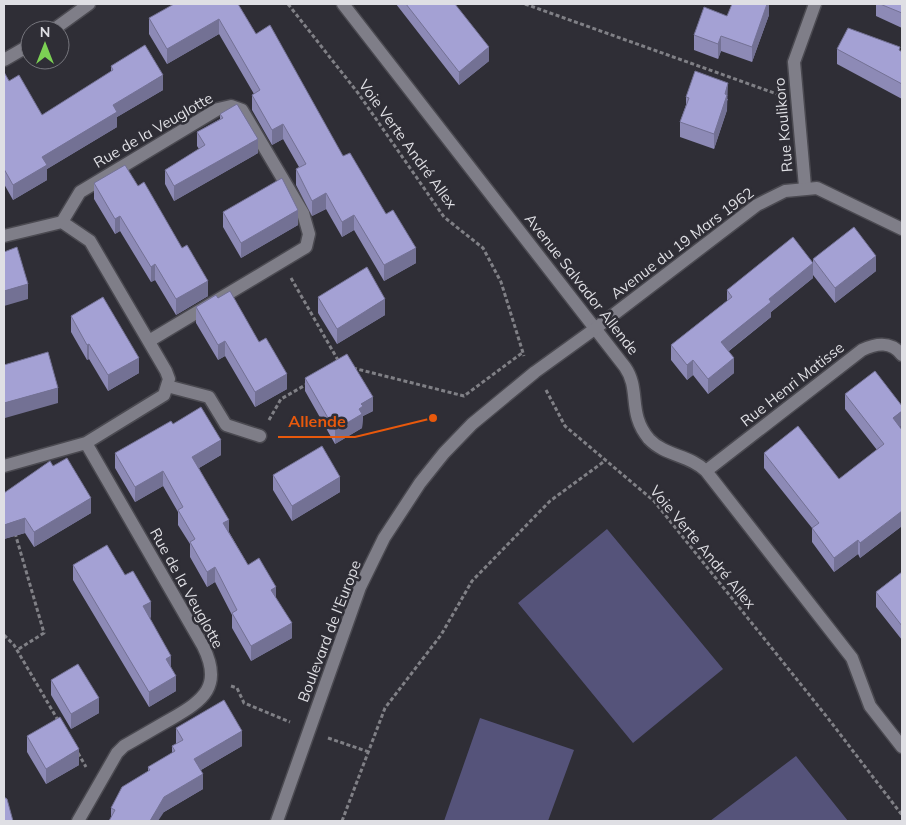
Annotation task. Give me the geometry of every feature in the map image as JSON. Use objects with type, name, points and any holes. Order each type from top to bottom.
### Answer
[{"type":"street","points":[[67,20],[89,4]]},
{"type":"street","name":"Avenue Salvador Allende","points":[[343,4],[630,373],[634,389],[635,415],[650,439],[665,451],[693,461],[706,471],[852,658],[870,706],[902,748]]},
{"type":"street","name":"Rue Koulikoro","points":[[804,187],[794,62],[814,4]]},
{"type":"street","points":[[4,60],[20,51]]},
{"type":"street","name":"Rue de la Veuglotte","points":[[62,222],[80,192],[218,109],[237,107],[242,110],[303,213],[309,234],[306,247],[282,263],[149,340]]},
{"type":"street","name":"Avenue du 19 Mars 1962","points":[[596,328],[756,205],[785,191],[804,187],[817,188],[902,230]]},
{"type":"street","points":[[4,236],[62,222],[90,241],[166,371],[167,386],[164,395],[158,400],[86,443],[4,466]]},
{"type":"street","name":"Boulevard de l'Europe","points":[[277,821],[360,586],[384,538],[420,484],[444,453],[472,424],[535,372],[596,328]]},
{"type":"street","name":"Rue Henri Matisse","points":[[706,471],[862,350],[872,345],[882,344],[893,346],[902,355]]},
{"type":"street","points":[[167,386],[209,397],[226,426],[260,436]]},
{"type":"street","name":"Rue de la Veuglotte","points":[[86,443],[203,646],[210,663],[211,680]]},
{"type":"street","points":[[78,821],[112,761],[124,746],[194,706],[206,695],[211,680]]},
{"type":"path","name":"Voie Verte André Allex","points":[[288,4],[358,93],[444,217],[483,248],[501,282],[522,353],[535,372],[565,426],[654,501],[827,717],[902,815]]},
{"type":"path","points":[[525,4],[797,101]]},
{"type":"path","points":[[282,263],[340,365]]},
{"type":"path","points":[[350,367],[464,396],[522,353]]},
{"type":"path","points":[[260,436],[281,400],[315,380]]},
{"type":"path","points":[[342,821],[385,708],[441,635],[472,581],[550,501],[606,460]]},
{"type":"path","points":[[14,531],[44,633],[17,650]]},
{"type":"path","points":[[4,635],[17,650],[60,723]]},
{"type":"path","points":[[211,680],[237,688],[244,703],[278,715],[309,732],[369,752]]},
{"type":"path","points":[[74,748],[89,772],[102,780]]},
{"type":"shaded area","points":[[607,529],[723,669],[633,743],[518,603]]},
{"type":"shaded area","points":[[480,718],[574,750],[548,821],[444,821]]},
{"type":"shaded area","points":[[796,756],[848,821],[710,821]]},
{"type":"building","points":[[174,4],[238,4],[256,34],[270,25],[343,156],[350,153],[386,214],[393,210],[416,248],[384,265],[354,215],[342,222],[326,193],[312,201],[296,169],[306,164],[283,124],[272,130],[252,95],[260,90],[219,19],[167,49],[149,18]]},
{"type":"building","points":[[406,4],[455,4],[489,47],[459,72]]},
{"type":"building","points":[[732,4],[767,4],[752,47],[721,36],[718,44],[694,35],[704,7],[727,16]]},
{"type":"building","points":[[880,4],[902,4],[902,13]]},
{"type":"building","points":[[848,28],[900,47],[899,50],[902,52],[902,84],[837,49]]},
{"type":"building","points":[[145,45],[163,75],[113,105],[117,112],[42,157],[47,165],[13,185],[4,169],[4,72],[9,81],[19,75],[42,115],[113,70],[111,66]]},
{"type":"building","points":[[695,71],[728,83],[725,94],[727,95],[714,134],[680,122],[689,98],[686,97]]},
{"type":"building","points":[[237,104],[258,139],[174,186],[165,170],[205,145],[197,132],[223,118],[220,114]]},
{"type":"building","points":[[125,165],[138,186],[144,182],[182,248],[187,245],[208,281],[176,299],[155,264],[151,267],[120,216],[115,219],[94,183]]},
{"type":"building","points":[[282,178],[298,210],[241,243],[223,212]]},
{"type":"building","points":[[854,227],[876,256],[835,288],[813,259]]},
{"type":"building","points":[[793,237],[813,263],[769,299],[771,302],[721,342],[734,358],[708,379],[693,360],[687,365],[671,345],[732,297],[727,290]]},
{"type":"building","points":[[17,247],[28,284],[4,291],[4,252]]},
{"type":"building","points":[[367,267],[385,299],[337,329],[318,297]]},
{"type":"building","points":[[230,291],[259,342],[266,338],[287,374],[255,392],[225,341],[218,345],[196,307],[216,295],[218,298]]},
{"type":"building","points":[[103,297],[139,358],[108,375],[89,344],[87,345],[71,316]]},
{"type":"building","points":[[48,352],[58,388],[4,403],[4,365]]},
{"type":"building","points":[[347,354],[373,397],[361,404],[363,406],[359,409],[362,414],[335,430],[305,378]]},
{"type":"building","points":[[875,371],[902,406],[902,411],[893,418],[902,430],[902,511],[860,543],[858,540],[834,558],[812,528],[819,523],[764,453],[798,426],[839,479],[884,444],[845,394]]},
{"type":"building","points":[[201,407],[221,440],[192,457],[229,520],[223,523],[248,565],[259,558],[276,587],[271,590],[292,623],[251,646],[232,613],[237,610],[215,567],[207,572],[190,542],[195,539],[178,510],[183,507],[163,471],[135,487],[115,453],[171,421],[173,424]]},
{"type":"building","points":[[322,446],[340,477],[292,506],[273,475]]},
{"type":"building","points":[[67,458],[91,498],[34,532],[25,518],[4,525],[4,493],[50,461],[53,466]]},
{"type":"building","points":[[107,545],[125,575],[133,571],[151,602],[143,606],[171,656],[166,659],[176,676],[149,692],[73,565]]},
{"type":"building","points":[[902,572],[902,626],[876,592]]},
{"type":"building","points":[[78,664],[99,698],[71,714],[51,680]]},
{"type":"building","points":[[224,700],[242,731],[194,759],[203,774],[164,797],[150,821],[109,821],[115,810],[111,808],[122,787],[150,770],[148,767],[175,751],[172,746],[183,740],[176,728]]},
{"type":"building","points":[[60,717],[79,749],[46,769],[27,736]]},
{"type":"building","points":[[4,797],[7,799],[13,821],[4,821]]},
{"type":"place","name":"Allende","points":[[433,418]]}]
